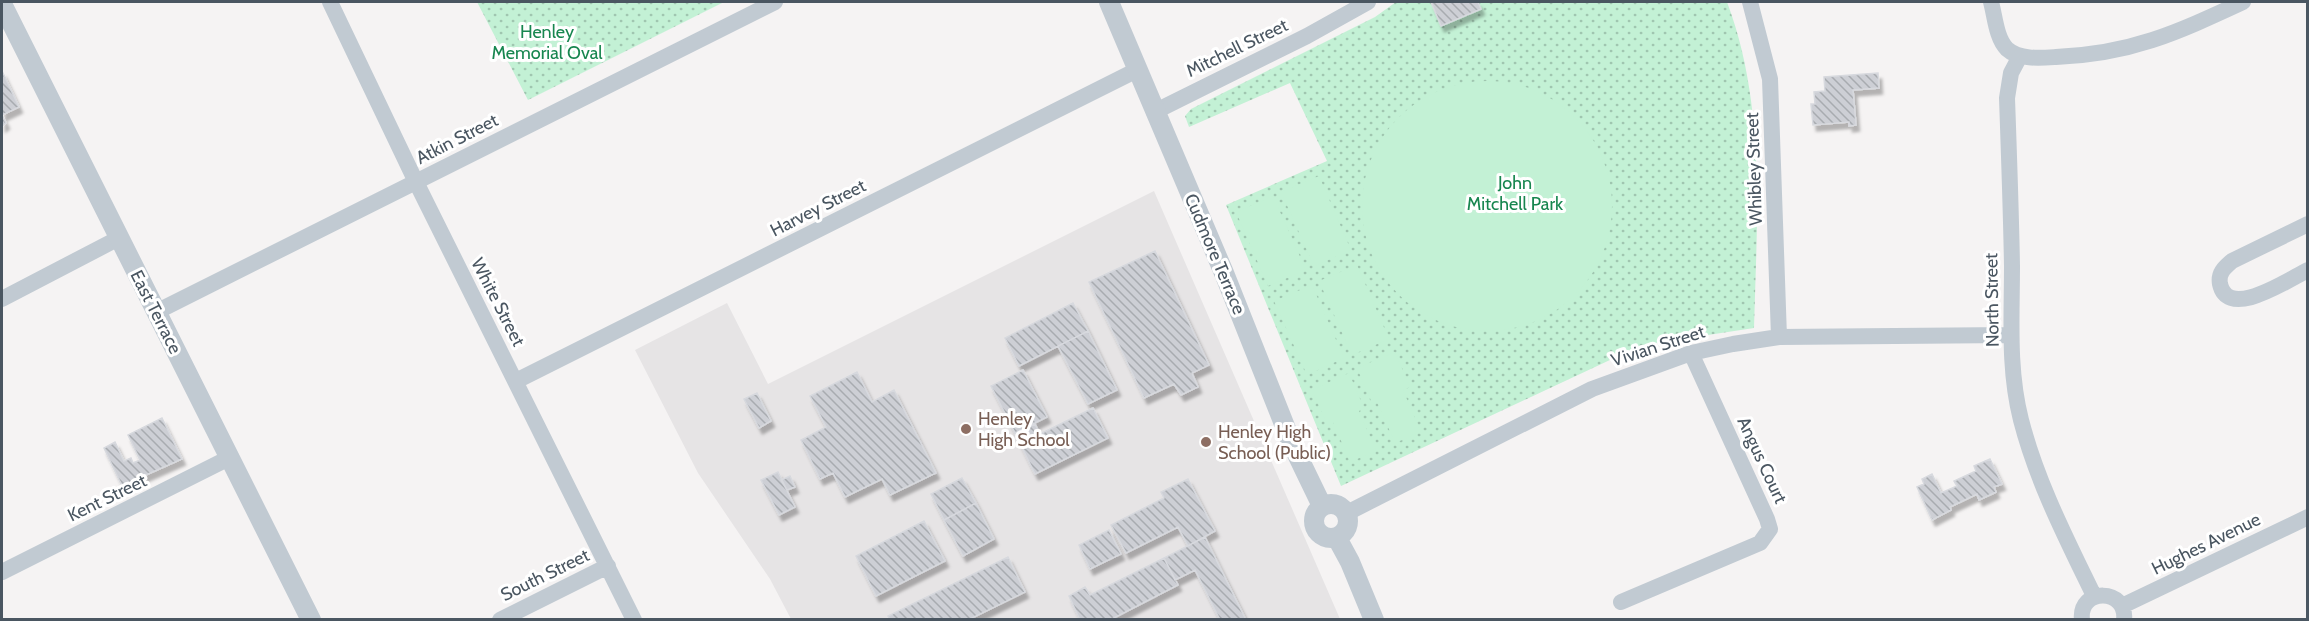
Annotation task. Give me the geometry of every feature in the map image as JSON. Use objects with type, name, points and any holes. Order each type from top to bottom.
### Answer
[{"type":"street","name":"White Street","points":[[330,2],[416,182],[634,620]]},
{"type":"street","name":"Atkin Street","points":[[156,312],[775,2]]},
{"type":"street","name":"Cudmore Terrace","points":[[1109,2],[1224,273],[1292,444],[1322,506]]},
{"type":"street","name":"Mitchell Street","points":[[1154,112],[1307,36],[1368,2]]},
{"type":"street","name":"Whibley Street","points":[[1750,2],[1770,79],[1779,337]]},
{"type":"street","points":[[1991,2],[1999,34],[2007,48],[2020,56],[2044,58],[2092,56],[2132,47],[2179,32],[2243,2]]},
{"type":"street","name":"East Terrace","points":[[2,4],[311,620]]},
{"type":"street","name":"North Street","points":[[2020,56],[2011,73],[2007,98],[2012,267],[2010,335],[2021,418],[2040,482],[2094,596]]},
{"type":"street","name":"Harvey Street","points":[[516,381],[1137,70]]},
{"type":"street","points":[[2307,224],[2232,261],[2222,270],[2219,280],[2222,291],[2228,298],[2238,300],[2250,298],[2307,270]]},
{"type":"street","points":[[2,299],[119,238]]},
{"type":"street","name":"Vivian Street","points":[[1347,513],[1592,389],[1691,353],[1779,337],[2010,335]]},
{"type":"street","name":"Angus Court","points":[[1621,602],[1760,543],[1770,529],[1691,353]]},
{"type":"street","name":"Kent Street","points":[[2,572],[229,458]]},
{"type":"street","points":[[1333,503],[1341,506],[1347,513],[1348,526],[1344,533],[1337,537],[1325,537],[1315,528],[1315,515],[1322,506],[1333,503]]},
{"type":"street","name":"Hughes Avenue","points":[[2123,613],[2307,516]]},
{"type":"street","points":[[1337,537],[1374,620]]},
{"type":"street","name":"South Street","points":[[500,620],[608,566]]},
{"type":"street","points":[[2082,620],[2083,608],[2087,600],[2101,594],[2111,596],[2123,613]]},
{"type":"shaded area","name":"Henley High School","points":[[1154,191],[1340,619],[791,619],[770,579],[698,473],[635,350],[727,303],[768,384]]},
{"type":"green space","name":"Henley Memorial Oval","points":[[477,2],[724,2],[528,100]]},
{"type":"green space","name":"John Mitchell Park","points":[[1396,2],[1727,2],[1748,81],[1753,122],[1757,204],[1754,328],[1642,345],[1341,486],[1226,205],[1327,161],[1290,83],[1189,127],[1185,116],[1191,109],[1375,17]]},
{"type":"green space","points":[[1487,81],[1523,86],[1546,96],[1566,109],[1584,127],[1597,147],[1607,170],[1612,206],[1607,242],[1597,265],[1584,285],[1566,303],[1546,316],[1523,326],[1487,331],[1451,326],[1428,316],[1408,303],[1390,285],[1377,265],[1367,242],[1362,206],[1367,170],[1377,147],[1390,127],[1408,109],[1428,96],[1451,86]]},
{"type":"green space","points":[[1319,176],[1351,250],[1314,266],[1281,192]]},
{"type":"green space","points":[[1273,196],[1306,270],[1268,286],[1236,212]]},
{"type":"green space","points":[[1357,265],[1389,339],[1352,355],[1319,281]]},
{"type":"green space","points":[[1312,285],[1344,358],[1307,375],[1274,301]]},
{"type":"green space","points":[[1395,352],[1410,387],[1403,390],[1421,432],[1395,443],[1377,402],[1372,403],[1357,368]]},
{"type":"green space","points":[[1349,373],[1364,408],[1359,411],[1376,451],[1350,462],[1333,422],[1327,424],[1312,390]]},
{"type":"building","points":[[1431,2],[1478,2],[1481,9],[1441,26]]},
{"type":"building","points":[[2,71],[19,107],[2,115]]},
{"type":"building","points":[[1878,73],[1879,88],[1853,90],[1856,125],[1849,126],[1849,122],[1813,125],[1811,104],[1815,104],[1814,92],[1825,91],[1824,77]]},
{"type":"building","points":[[1155,251],[1209,365],[1192,373],[1198,387],[1181,395],[1174,384],[1144,398],[1089,282]]},
{"type":"building","points":[[1073,303],[1088,331],[1019,366],[1005,338]]},
{"type":"building","points":[[1088,331],[1117,390],[1088,404],[1058,346]]},
{"type":"building","points":[[1023,370],[1047,417],[1015,433],[991,386]]},
{"type":"building","points":[[857,372],[872,402],[894,390],[936,473],[890,495],[882,479],[845,497],[833,473],[820,479],[801,440],[826,427],[810,396]]},
{"type":"building","points":[[757,393],[771,421],[759,428],[744,399]]},
{"type":"building","points":[[1093,408],[1108,438],[1035,474],[1015,433],[1035,424],[1040,434]]},
{"type":"building","points":[[162,418],[182,459],[139,478],[123,488],[104,448],[115,442],[124,461],[131,458],[133,463],[140,460],[128,435]]},
{"type":"building","points":[[1990,459],[2002,484],[1994,487],[1996,492],[1979,500],[1977,494],[1950,507],[1951,510],[1932,520],[1917,487],[1924,484],[1922,479],[1932,474],[1941,493],[1957,486],[1954,481],[1976,471],[1974,466]]},
{"type":"building","points":[[778,472],[795,507],[779,515],[761,480]]},
{"type":"building","points":[[790,476],[795,487],[787,490],[781,480]]},
{"type":"building","points":[[962,478],[976,503],[944,520],[931,494]]},
{"type":"building","points":[[1188,479],[1215,531],[1188,546],[1178,527],[1126,553],[1111,525],[1164,498],[1161,492]]},
{"type":"building","points":[[976,503],[994,539],[963,556],[944,520]]},
{"type":"building","points":[[924,521],[945,561],[876,596],[856,556]]},
{"type":"building","points":[[1109,530],[1121,554],[1090,569],[1079,545]]},
{"type":"building","points":[[1205,537],[1246,620],[1216,620],[1219,618],[1195,570],[1175,580],[1164,558]]},
{"type":"building","points":[[1008,557],[1025,592],[968,620],[890,620],[888,616]]},
{"type":"building","points":[[1164,558],[1178,585],[1110,620],[1080,620],[1069,596],[1085,587],[1090,595]]},
{"type":"place","name":"Henley High School","points":[[966,429]]},
{"type":"place","name":"Henley High School (Public)","points":[[1206,442]]}]
